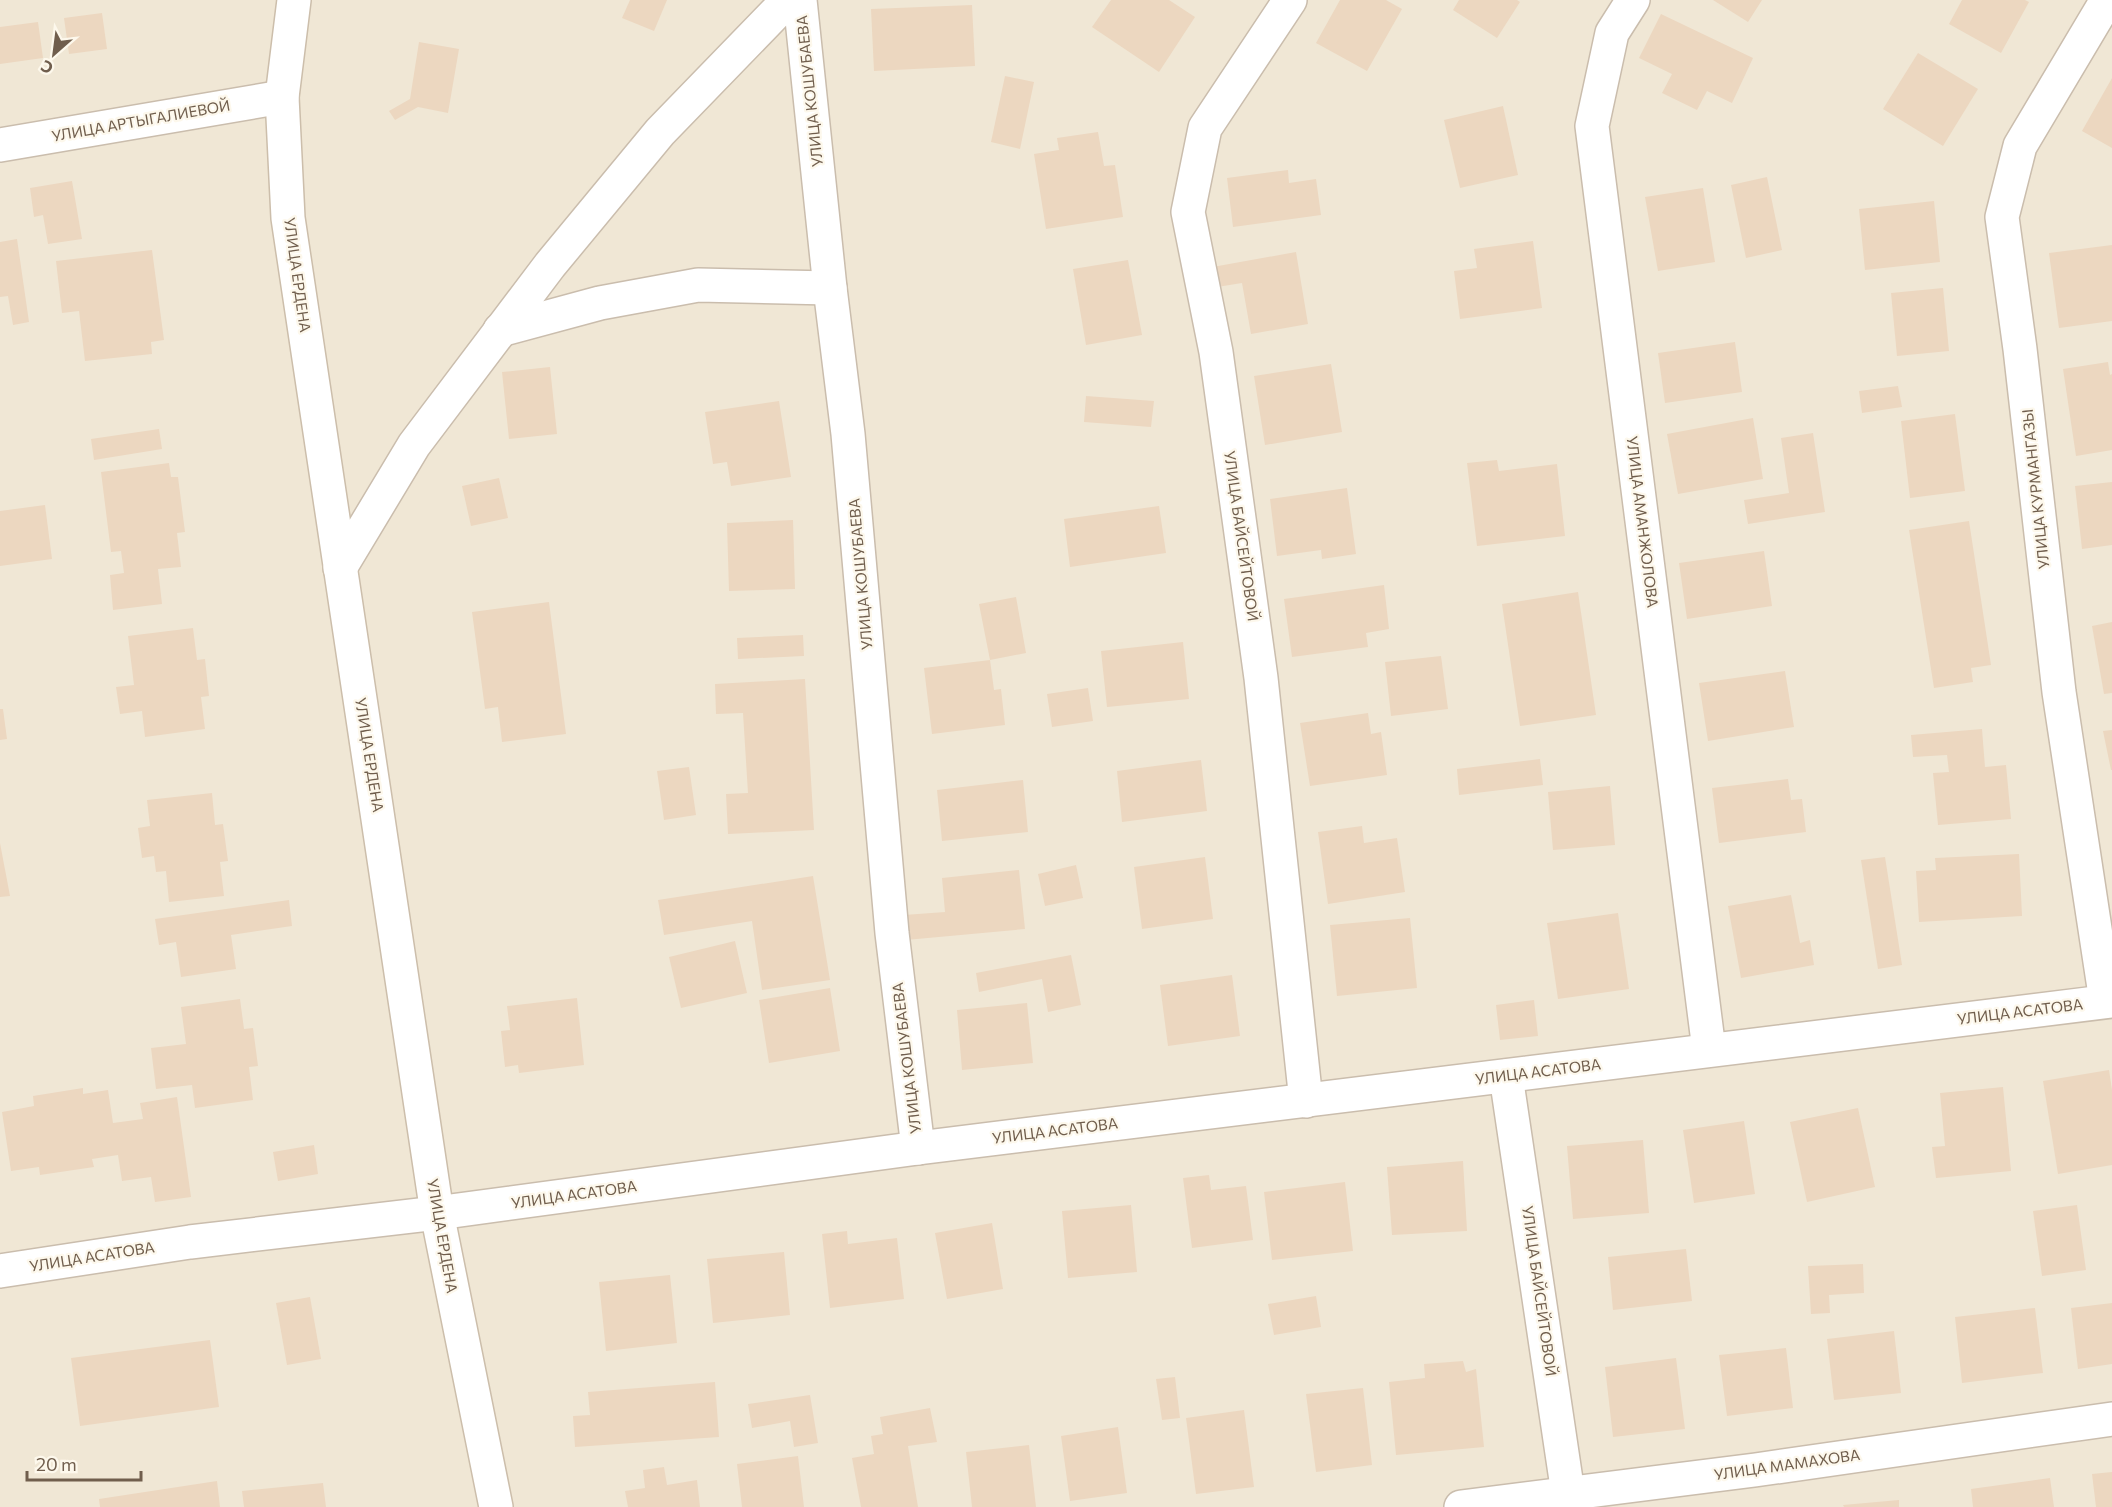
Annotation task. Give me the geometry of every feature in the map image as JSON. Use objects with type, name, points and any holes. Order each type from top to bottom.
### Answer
[{"type":"street","name":"УЛИЦА ЕРДЕНА","points":[[294,0],[282,97],[288,218],[437,1213],[495,1507]]},
{"type":"street","points":[[340,568],[414,445],[550,265],[660,132],[788,0]]},
{"type":"street","name":"УЛИЦА КОШУБАЕВА","points":[[800,0],[830,288],[848,434],[892,933],[918,1148]]},
{"type":"street","name":"УЛИЦА БАЙСЕЙТОВОЙ","points":[[1290,0],[1205,128],[1188,213],[1216,352],[1261,678],[1306,1101]]},
{"type":"street","name":"УЛИЦА АМАНЖОЛОВА","points":[[1633,0],[1612,33],[1592,126],[1709,1050]]},
{"type":"street","name":"УЛИЦА КУРМАНГАЗЫ","points":[[2108,0],[2020,146],[2002,217],[2020,349],[2059,692],[2109,1001]]},
{"type":"street","name":"УЛИЦА АРТЫГАЛИЕВОЙ","points":[[0,145],[282,97]]},
{"type":"street","points":[[501,330],[600,303],[698,285],[830,288]]},
{"type":"street","name":"УЛИЦА АСАТОВА","points":[[0,1271],[190,1242],[437,1213],[918,1148],[2109,1001]]},
{"type":"street","name":"УЛИЦА БАЙСЕЙТОВОЙ","points":[[1506,1076],[1569,1500]]},
{"type":"street","name":"УЛИЦА МАМАХОВА","points":[[1461,1507],[1569,1500],[1755,1470],[2112,1419]]},
{"type":"shaded area","points":[[0,0],[2112,0],[2112,1507],[0,1507]]},
{"type":"building","points":[[630,0],[667,0],[654,31],[622,18]]},
{"type":"building","points":[[1111,0],[1169,0],[1195,17],[1159,72],[1092,27]]},
{"type":"building","points":[[1340,0],[1386,0],[1402,9],[1367,71],[1316,43]]},
{"type":"building","points":[[1459,0],[1517,0],[1520,2],[1497,38],[1453,10]]},
{"type":"building","points":[[1713,0],[1762,0],[1748,22]]},
{"type":"building","points":[[1962,0],[2025,0],[2029,2],[2001,53],[1949,24]]},
{"type":"building","points":[[972,5],[975,66],[874,71],[871,9]]},
{"type":"building","points":[[102,13],[107,49],[69,54],[64,18]]},
{"type":"building","points":[[1661,14],[1753,58],[1732,103],[1707,91],[1697,110],[1662,93],[1672,74],[1639,58]]},
{"type":"building","points":[[38,22],[43,58],[0,64],[0,27]]},
{"type":"building","points":[[419,42],[459,49],[448,113],[418,107],[395,120],[389,111],[410,99]]},
{"type":"building","points":[[1918,53],[1978,89],[1943,146],[1883,109]]},
{"type":"building","points":[[1005,76],[1034,82],[1020,149],[991,142]]},
{"type":"building","points":[[2112,78],[2112,148],[2082,131]]},
{"type":"building","points":[[1503,106],[1518,175],[1460,188],[1444,120]]},
{"type":"building","points":[[1098,132],[1104,166],[1115,165],[1123,217],[1046,229],[1034,154],[1059,150],[1057,138]]},
{"type":"building","points":[[1288,170],[1289,183],[1316,179],[1321,215],[1233,227],[1227,178]]},
{"type":"building","points":[[1767,177],[1782,250],[1746,258],[1731,185]]},
{"type":"building","points":[[72,181],[82,239],[48,244],[43,215],[34,217],[30,188]]},
{"type":"building","points":[[1703,188],[1715,262],[1658,271],[1645,197]]},
{"type":"building","points":[[1934,201],[1940,262],[1865,270],[1859,209]]},
{"type":"building","points":[[17,239],[29,322],[13,325],[8,296],[0,297],[0,242]]},
{"type":"building","points":[[1533,241],[1542,308],[1460,319],[1454,271],[1477,268],[1474,249]]},
{"type":"building","points":[[2112,245],[2112,321],[2059,328],[2049,253]]},
{"type":"building","points":[[152,250],[164,340],[151,342],[152,354],[85,361],[79,311],[62,313],[56,261]]},
{"type":"building","points":[[1296,252],[1308,324],[1251,334],[1242,283],[1211,288],[1207,268]]},
{"type":"building","points":[[1128,260],[1142,335],[1086,345],[1073,269]]},
{"type":"building","points":[[1943,288],[1949,351],[1897,356],[1891,293]]},
{"type":"building","points":[[1735,342],[1742,392],[1665,403],[1658,353]]},
{"type":"building","points":[[2108,362],[2110,375],[2112,374],[2112,450],[2076,456],[2063,369]]},
{"type":"building","points":[[1331,364],[1342,432],[1265,445],[1254,376]]},
{"type":"building","points":[[550,367],[557,434],[509,439],[502,372]]},
{"type":"building","points":[[1898,386],[1902,407],[1862,413],[1859,391]]},
{"type":"building","points":[[1086,396],[1154,401],[1151,427],[1084,422]]},
{"type":"building","points":[[779,401],[791,477],[731,486],[727,462],[713,464],[705,412]]},
{"type":"building","points":[[1955,414],[1965,491],[1910,498],[1901,421]]},
{"type":"building","points":[[1753,418],[1763,479],[1678,494],[1667,434]]},
{"type":"building","points":[[159,429],[162,449],[94,460],[91,439]]},
{"type":"building","points":[[1813,433],[1825,512],[1748,524],[1744,500],[1789,493],[1781,438]]},
{"type":"building","points":[[1497,460],[1499,471],[1557,464],[1565,536],[1477,546],[1467,463]]},
{"type":"building","points":[[169,463],[171,477],[178,477],[185,532],[177,533],[181,567],[158,569],[162,604],[113,610],[110,575],[124,573],[121,551],[111,552],[101,472]]},
{"type":"building","points":[[499,478],[508,518],[471,526],[462,486]]},
{"type":"building","points":[[2112,482],[2112,545],[2082,549],[2075,486]]},
{"type":"building","points":[[1347,488],[1356,554],[1322,559],[1321,550],[1277,556],[1270,499]]},
{"type":"building","points":[[45,505],[52,559],[0,566],[0,511]]},
{"type":"building","points":[[1159,506],[1166,553],[1070,567],[1064,519]]},
{"type":"building","points":[[793,520],[795,589],[729,591],[727,523]]},
{"type":"building","points":[[1969,521],[1991,665],[1971,668],[1973,682],[1934,688],[1909,530]]},
{"type":"building","points":[[1764,551],[1772,606],[1687,619],[1679,563]]},
{"type":"building","points":[[1384,585],[1389,629],[1366,633],[1368,647],[1292,657],[1284,599]]},
{"type":"building","points":[[1578,592],[1596,715],[1520,726],[1502,604]]},
{"type":"building","points":[[1016,597],[1026,653],[990,660],[979,604]]},
{"type":"building","points":[[549,602],[566,734],[502,742],[498,707],[485,709],[472,612]]},
{"type":"building","points":[[2112,622],[2112,693],[2104,694],[2092,626]]},
{"type":"building","points":[[193,628],[197,660],[205,659],[209,696],[201,697],[205,729],[145,737],[142,711],[120,714],[116,687],[134,685],[128,636]]},
{"type":"building","points":[[803,635],[804,656],[738,659],[737,638]]},
{"type":"building","points":[[1183,642],[1189,699],[1107,707],[1101,651]]},
{"type":"building","points":[[1441,656],[1448,709],[1391,716],[1385,662]]},
{"type":"building","points":[[990,660],[994,690],[1001,689],[1005,725],[932,734],[924,668]]},
{"type":"building","points":[[1785,671],[1794,727],[1708,741],[1699,683]]},
{"type":"building","points":[[805,679],[814,830],[728,834],[726,794],[748,793],[743,713],[716,714],[715,684]]},
{"type":"building","points":[[1088,688],[1093,721],[1052,727],[1047,694]]},
{"type":"building","points":[[0,709],[3,709],[7,739],[0,740]]},
{"type":"building","points":[[1368,713],[1371,734],[1381,732],[1387,775],[1310,786],[1300,723]]},
{"type":"building","points":[[1982,729],[1985,767],[2006,765],[2011,819],[1938,825],[1933,773],[1949,772],[1947,755],[1913,757],[1911,735]]},
{"type":"building","points":[[2112,730],[2112,770],[2111,770],[2103,731]]},
{"type":"building","points":[[1540,759],[1543,785],[1459,795],[1457,769]]},
{"type":"building","points":[[1201,760],[1207,811],[1122,822],[1117,771]]},
{"type":"building","points":[[689,767],[696,815],[664,820],[657,771]]},
{"type":"building","points":[[1788,779],[1791,800],[1802,799],[1806,832],[1719,843],[1712,788]]},
{"type":"building","points":[[1023,780],[1028,832],[942,841],[937,790]]},
{"type":"building","points":[[1610,786],[1615,845],[1553,850],[1548,792]]},
{"type":"building","points":[[212,793],[215,825],[223,824],[228,861],[220,862],[224,896],[169,902],[166,871],[156,872],[154,856],[142,858],[138,828],[150,826],[147,800]]},
{"type":"building","points":[[1362,826],[1364,843],[1397,838],[1405,892],[1328,904],[1318,832]]},
{"type":"building","points":[[0,843],[10,896],[0,897]]},
{"type":"building","points":[[2019,854],[2022,916],[1919,922],[1916,871],[1936,870],[1935,858]]},
{"type":"building","points":[[1205,857],[1213,919],[1142,929],[1134,867]]},
{"type":"building","points":[[1885,857],[1902,965],[1878,969],[1861,860]]},
{"type":"building","points":[[1076,865],[1083,898],[1045,906],[1038,874]]},
{"type":"building","points":[[1019,870],[1025,929],[906,940],[904,915],[945,912],[942,878]]},
{"type":"building","points":[[813,876],[830,980],[762,990],[752,921],[664,935],[658,900]]},
{"type":"building","points":[[1791,895],[1800,943],[1810,940],[1814,965],[1741,978],[1728,906]]},
{"type":"building","points":[[289,900],[292,926],[231,935],[236,969],[181,977],[176,942],[159,945],[155,919]]},
{"type":"building","points":[[1618,913],[1629,989],[1558,999],[1547,923]]},
{"type":"building","points":[[1410,918],[1417,988],[1337,996],[1330,925]]},
{"type":"building","points":[[735,941],[747,993],[681,1008],[669,957]]},
{"type":"building","points":[[1071,955],[1081,1005],[1048,1012],[1042,979],[979,992],[976,973]]},
{"type":"building","points":[[1232,975],[1240,1036],[1168,1046],[1160,985]]},
{"type":"building","points":[[830,988],[840,1051],[769,1063],[759,1000]]},
{"type":"building","points":[[577,998],[584,1065],[519,1073],[518,1065],[505,1067],[501,1031],[510,1030],[507,1006]]},
{"type":"building","points":[[240,999],[244,1029],[253,1028],[258,1066],[249,1067],[253,1100],[195,1108],[192,1085],[156,1089],[151,1048],[186,1044],[181,1007]]},
{"type":"building","points":[[1534,1000],[1538,1036],[1500,1040],[1496,1005]]},
{"type":"building","points":[[1027,1003],[1033,1063],[962,1070],[957,1010]]},
{"type":"building","points":[[2109,1070],[2112,1090],[2112,1165],[2058,1174],[2043,1081]]},
{"type":"building","points":[[2003,1087],[2011,1171],[1936,1178],[1932,1147],[1945,1146],[1940,1093]]},
{"type":"building","points":[[83,1088],[83,1094],[108,1090],[113,1123],[143,1119],[140,1103],[177,1097],[191,1197],[155,1202],[151,1177],[122,1181],[118,1155],[92,1159],[94,1167],[40,1175],[39,1167],[11,1171],[2,1112],[34,1106],[33,1096]]},
{"type":"building","points":[[1858,1108],[1875,1187],[1807,1202],[1790,1122]]},
{"type":"building","points":[[1744,1121],[1755,1194],[1694,1203],[1683,1130]]},
{"type":"building","points":[[1643,1140],[1649,1213],[1573,1219],[1567,1146]]},
{"type":"building","points":[[314,1145],[318,1174],[278,1181],[273,1152]]},
{"type":"building","points":[[1463,1161],[1467,1231],[1392,1235],[1387,1167]]},
{"type":"building","points":[[1209,1175],[1211,1190],[1246,1186],[1253,1240],[1192,1248],[1183,1178]]},
{"type":"building","points":[[1345,1182],[1353,1251],[1272,1260],[1264,1192]]},
{"type":"building","points":[[1131,1205],[1137,1272],[1068,1278],[1062,1211]]},
{"type":"building","points":[[2077,1205],[2086,1270],[2042,1276],[2033,1211]]},
{"type":"building","points":[[992,1223],[1003,1289],[947,1299],[935,1233]]},
{"type":"building","points":[[847,1231],[848,1244],[897,1238],[904,1299],[830,1308],[822,1234]]},
{"type":"building","points":[[1686,1249],[1692,1301],[1613,1310],[1608,1257]]},
{"type":"building","points":[[784,1252],[790,1315],[713,1323],[707,1259]]},
{"type":"building","points":[[1863,1264],[1864,1293],[1829,1295],[1830,1313],[1811,1314],[1808,1266]]},
{"type":"building","points":[[670,1275],[677,1343],[606,1351],[599,1282]]},
{"type":"building","points":[[1316,1296],[1321,1327],[1274,1335],[1268,1304]]},
{"type":"building","points":[[310,1297],[321,1359],[287,1365],[276,1303]]},
{"type":"building","points":[[2112,1303],[2112,1364],[2078,1369],[2071,1308]]},
{"type":"building","points":[[2035,1308],[2043,1373],[1962,1383],[1955,1317]]},
{"type":"building","points":[[1894,1331],[1901,1393],[1834,1400],[1827,1339]]},
{"type":"building","points":[[210,1340],[219,1407],[80,1426],[71,1358]]},
{"type":"building","points":[[1786,1348],[1793,1408],[1727,1416],[1719,1355]]},
{"type":"building","points":[[1676,1358],[1685,1429],[1613,1437],[1605,1367]]},
{"type":"building","points":[[1463,1361],[1466,1372],[1476,1369],[1484,1447],[1396,1455],[1389,1382],[1425,1378],[1424,1364]]},
{"type":"building","points":[[1175,1377],[1180,1418],[1162,1420],[1156,1379]]},
{"type":"building","points":[[715,1382],[719,1437],[575,1447],[573,1416],[590,1415],[588,1392]]},
{"type":"building","points":[[1363,1388],[1372,1465],[1316,1472],[1306,1394]]},
{"type":"building","points":[[810,1395],[818,1443],[794,1447],[790,1421],[752,1428],[748,1404]]},
{"type":"building","points":[[930,1408],[937,1442],[908,1446],[918,1507],[861,1507],[852,1458],[874,1454],[871,1436],[883,1434],[880,1417]]},
{"type":"building","points":[[1244,1410],[1254,1487],[1196,1494],[1186,1418]]},
{"type":"building","points":[[1118,1427],[1127,1493],[1070,1501],[1061,1436]]},
{"type":"building","points":[[1029,1445],[1036,1507],[972,1507],[966,1452]]},
{"type":"building","points":[[798,1456],[804,1507],[742,1507],[737,1464]]},
{"type":"building","points":[[664,1467],[667,1485],[697,1480],[700,1507],[628,1507],[625,1491],[645,1488],[643,1470]]},
{"type":"building","points":[[2112,1472],[2112,1507],[2096,1507],[2092,1474]]},
{"type":"building","points":[[2050,1478],[2054,1507],[1973,1507],[1971,1489]]},
{"type":"building","points":[[217,1481],[220,1507],[100,1507],[99,1499]]},
{"type":"building","points":[[323,1483],[326,1507],[244,1507],[242,1491]]},
{"type":"building","points":[[1899,1500],[1899,1507],[1844,1507],[1843,1505]]}]
